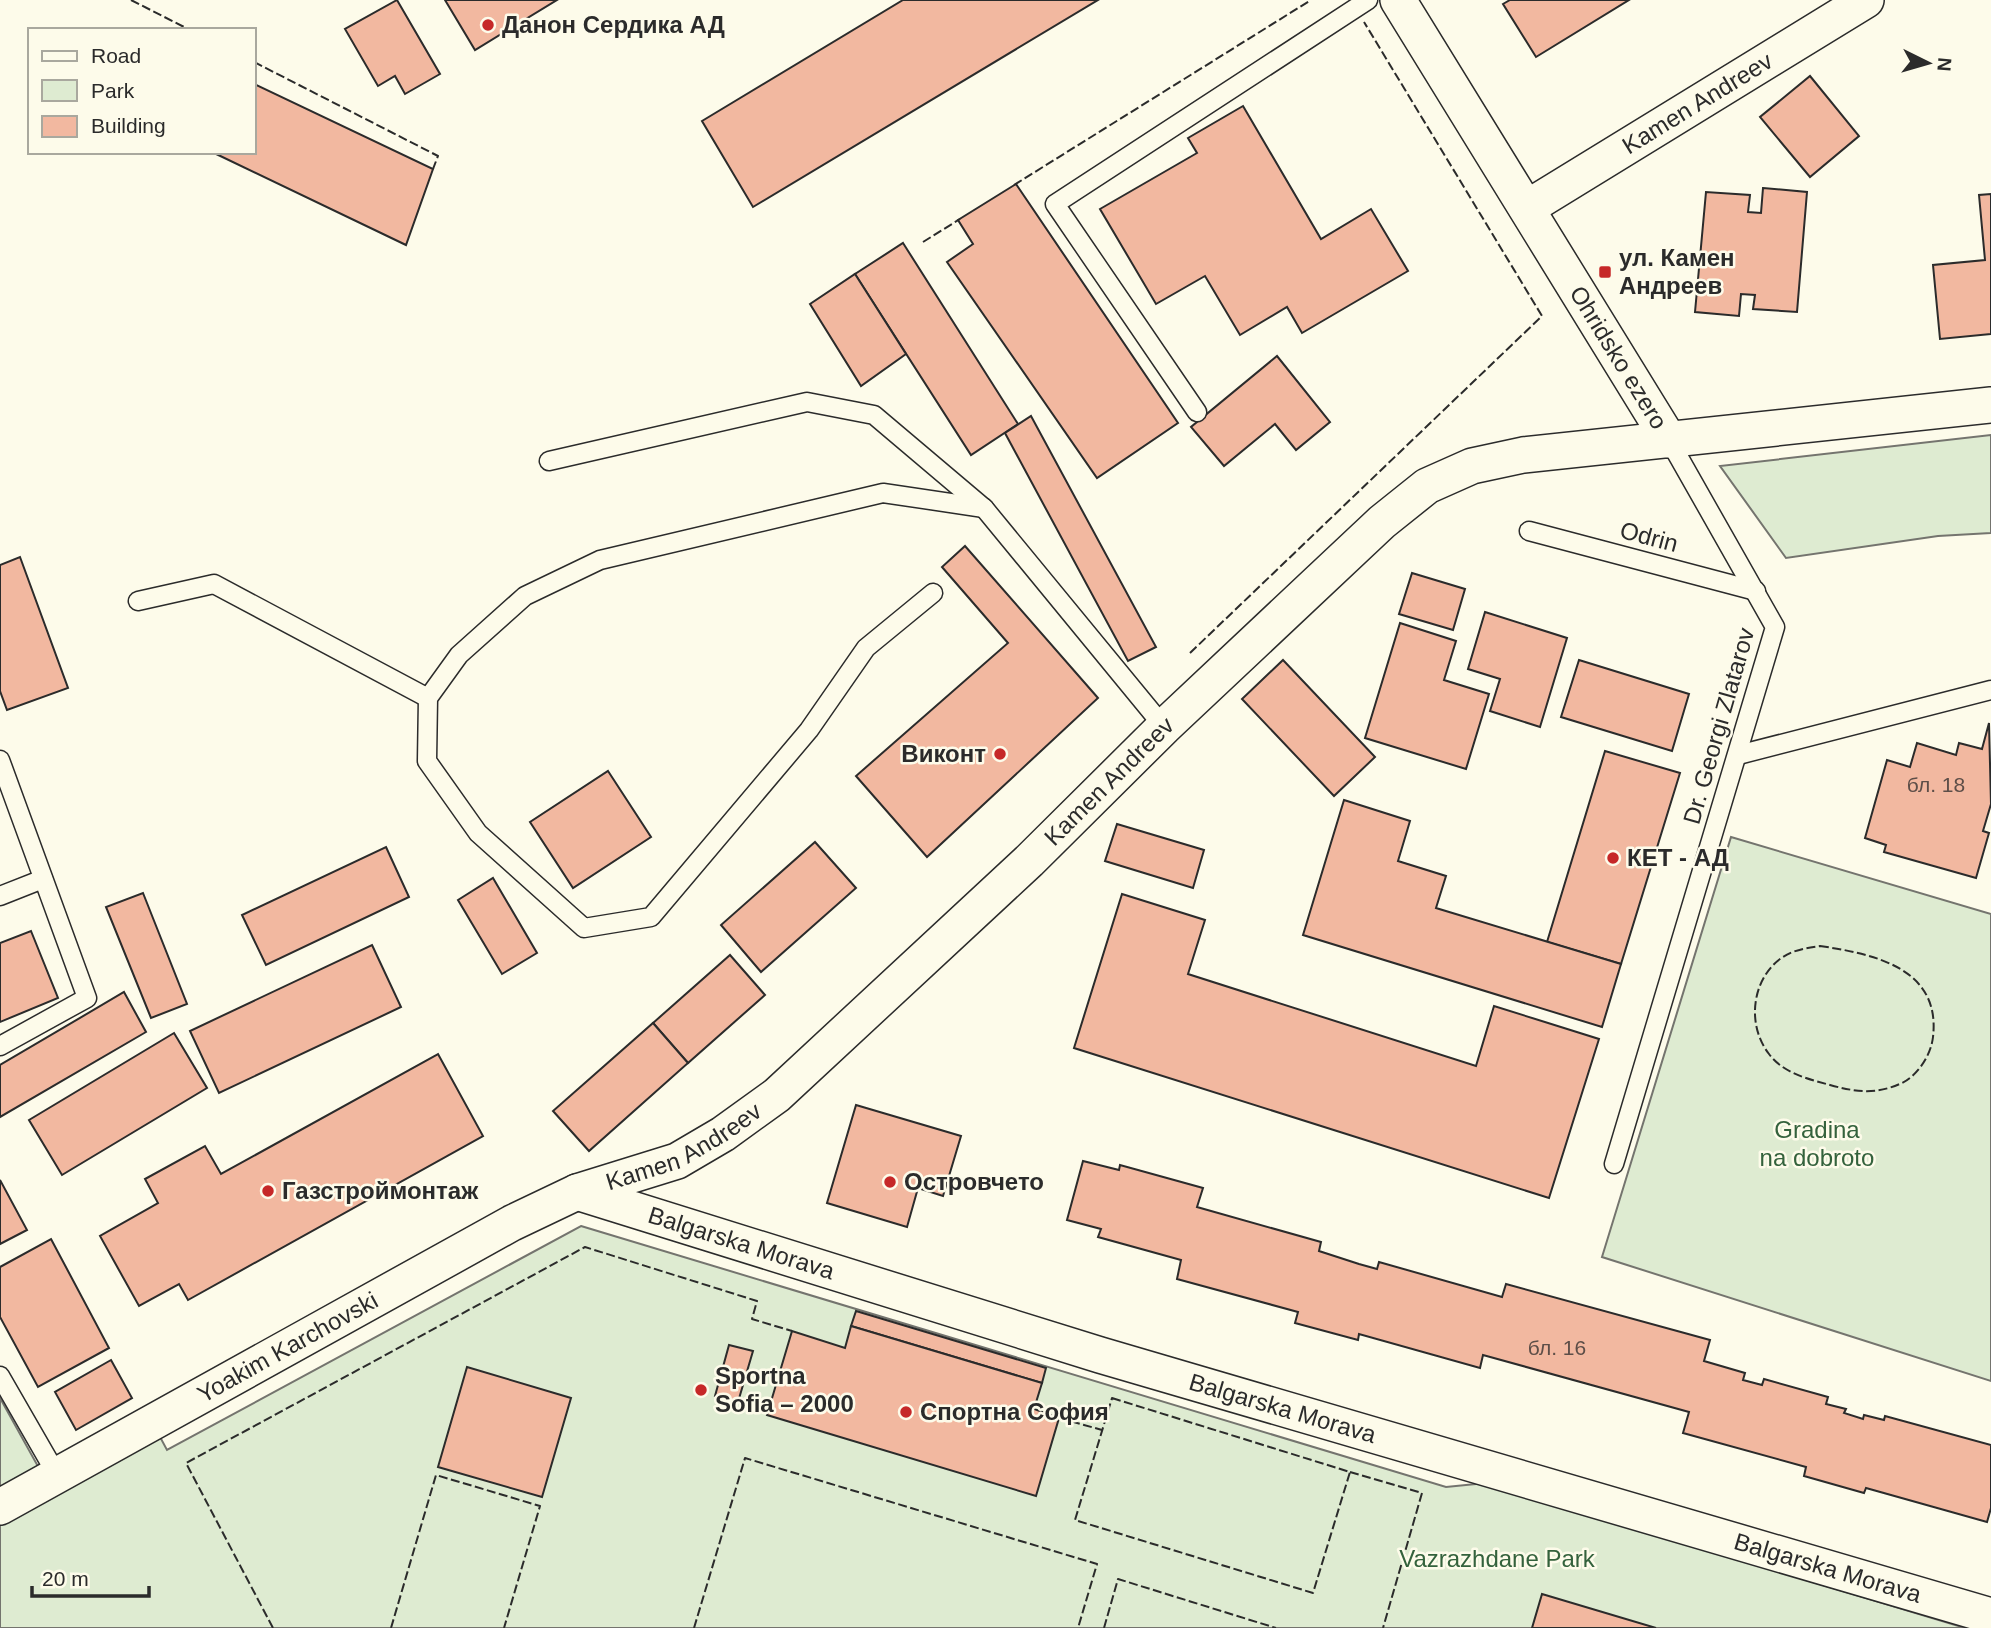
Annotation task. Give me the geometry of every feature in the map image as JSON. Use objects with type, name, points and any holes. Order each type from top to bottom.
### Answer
[{"type":"street","name":"Ohridsko ezero","points":[[1398,0],[1669,440],[1991,405]]},
{"type":"street","name":"Kamen Andreev","points":[[1527,208],[1866,0]]},
{"type":"street","name":"Kamen Andreev","points":[[577,1192],[677,1161],[723,1134],[777,1095],[1029,861],[1164,727],[1382,522],[1427,486],[1472,466],[1523,455],[1669,440]]},
{"type":"street","name":"Balgarska Morava","points":[[577,1192],[997,1323],[1991,1616]]},
{"type":"street","name":"Yoakim Karchovski","points":[[0,1507],[512,1223],[577,1192]]},
{"type":"lane","points":[[1197,412],[1055,204],[1368,0]]},
{"type":"lane","points":[[549,461],[807,402],[874,415],[984,509],[1164,727]]},
{"type":"lane","name":"Dr. Georgi Zlatarov","points":[[1614,1164],[1775,626],[1669,440]]},
{"type":"lane","points":[[933,593],[866,648],[809,730],[651,918],[583,928],[478,833],[427,761],[428,698],[460,655],[525,596],[600,560],[883,493],[984,509]]},
{"type":"lane","name":"Odrin","points":[[1529,531],[1756,591]]},
{"type":"lane","points":[[138,601],[214,584],[428,698]]},
{"type":"lane","points":[[1738,755],[1991,690]]},
{"type":"lane","points":[[0,760],[87,998],[0,1046]]},
{"type":"lane","points":[[0,896],[43,879]]},
{"type":"lane","points":[[0,1376],[57,1475]]},
{"type":"green space","points":[[1991,435],[1991,533],[1938,536],[1786,558],[1720,466]]},
{"type":"green space","name":"Gradina na dobroto","points":[[1731,837],[1991,914],[1991,1381],[1602,1257]]},
{"type":"green space","name":"Sportna Sofia – 2000","points":[[581,1226],[1446,1487],[1486,1483],[1965,1628],[0,1628],[0,1398],[40,1470],[152,1422],[167,1450]]},
{"type":"building","points":[[397,0],[440,74],[405,94],[395,76],[378,86],[345,29]]},
{"type":"building","name":"Данон Сердика АД","points":[[445,0],[557,0],[475,50]]},
{"type":"building","points":[[903,0],[1098,0],[753,207],[702,121]]},
{"type":"building","points":[[1510,0],[1629,0],[1536,57],[1503,4]]},
{"type":"building","points":[[1810,76],[1859,136],[1810,177],[1760,117]]},
{"type":"building","points":[[256,85],[433,169],[406,245],[216,154],[256,154]]},
{"type":"building","points":[[1243,106],[1321,239],[1371,209],[1408,271],[1302,333],[1287,307],[1240,335],[1205,276],[1156,304],[1100,209],[1197,153],[1188,138]]},
{"type":"building","points":[[1016,184],[1178,423],[1097,478],[947,262],[973,244],[958,220]]},
{"type":"building","points":[[1763,188],[1807,192],[1797,312],[1753,309],[1755,295],[1741,294],[1739,316],[1695,312],[1706,192],[1750,195],[1748,212],[1761,213]]},
{"type":"building","points":[[1991,194],[1991,334],[1940,339],[1933,265],[1985,260],[1979,195]]},
{"type":"building","points":[[903,243],[1018,424],[971,455],[855,274]]},
{"type":"building","points":[[855,274],[906,354],[861,386],[810,304]]},
{"type":"building","points":[[1277,356],[1330,422],[1296,450],[1275,424],[1224,466],[1191,427]]},
{"type":"building","points":[[1031,416],[1156,647],[1128,661],[1005,433]]},
{"type":"building","points":[[965,546],[1098,698],[927,857],[856,776],[1008,643],[942,567]]},
{"type":"building","points":[[20,557],[68,688],[7,710],[0,691],[0,565]]},
{"type":"building","points":[[1412,573],[1465,589],[1453,630],[1399,614]]},
{"type":"building","points":[[1485,612],[1567,638],[1540,727],[1490,711],[1500,679],[1468,669]]},
{"type":"building","points":[[1400,623],[1456,641],[1444,680],[1489,694],[1466,769],[1365,738]]},
{"type":"building","points":[[1283,660],[1375,757],[1334,796],[1242,699]]},
{"type":"building","points":[[1579,660],[1689,694],[1672,751],[1561,717]]},
{"type":"building","points":[[1989,723],[1991,804],[1983,831],[1989,833],[1976,878],[1884,852],[1886,845],[1865,838],[1887,760],[1910,767],[1917,743],[1956,755],[1959,743],[1982,749]]},
{"type":"building","name":"КЕТ - АД","points":[[1605,751],[1680,773],[1621,964],[1547,942]]},
{"type":"building","points":[[608,771],[651,837],[573,888],[530,822]]},
{"type":"building","points":[[1344,800],[1410,821],[1398,861],[1446,876],[1436,908],[1621,964],[1602,1027],[1303,935]]},
{"type":"building","points":[[1117,824],[1204,850],[1193,888],[1105,861]]},
{"type":"building","points":[[815,842],[856,888],[761,972],[721,925]]},
{"type":"building","points":[[386,847],[409,897],[266,965],[242,915]]},
{"type":"building","points":[[493,878],[537,953],[502,974],[458,900]]},
{"type":"building","points":[[143,893],[187,1004],[151,1018],[106,907]]},
{"type":"building","points":[[1122,894],[1205,920],[1188,974],[1476,1066],[1494,1006],[1599,1039],[1549,1198],[1074,1048]]},
{"type":"building","points":[[31,931],[58,998],[0,1022],[0,943]]},
{"type":"building","points":[[372,945],[401,1007],[219,1093],[190,1031]]},
{"type":"building","points":[[730,955],[765,995],[688,1063],[653,1023]]},
{"type":"building","points":[[124,992],[146,1032],[0,1117],[0,1065]]},
{"type":"building","points":[[653,1023],[688,1063],[589,1151],[553,1111]]},
{"type":"building","points":[[174,1033],[207,1088],[62,1175],[29,1120]]},
{"type":"building","name":"Газстроймонтаж","points":[[438,1054],[483,1136],[188,1300],[179,1284],[139,1306],[100,1236],[158,1203],[145,1179],[205,1146],[221,1174]]},
{"type":"building","points":[[856,1105],[961,1136],[943,1196],[918,1188],[907,1227],[827,1203]]},
{"type":"building","points":[[1083,1161],[1119,1170],[1120,1165],[1203,1188],[1197,1207],[1321,1242],[1319,1251],[1359,1264],[1377,1269],[1379,1262],[1502,1297],[1506,1284],[1710,1340],[1704,1361],[1745,1373],[1743,1380],[1762,1385],[1764,1379],[1828,1397],[1826,1404],[1846,1409],[1844,1413],[1863,1419],[1864,1415],[1884,1420],[1885,1416],[1991,1445],[1991,1508],[1987,1522],[1866,1488],[1864,1493],[1804,1476],[1806,1467],[1683,1433],[1689,1412],[1483,1355],[1480,1368],[1359,1334],[1358,1340],[1295,1323],[1298,1312],[1177,1279],[1181,1260],[1098,1237],[1101,1229],[1067,1220]]},
{"type":"building","points":[[0,1180],[27,1230],[0,1244]]},
{"type":"building","points":[[51,1239],[109,1348],[38,1387],[0,1317],[0,1267]]},
{"type":"building","points":[[856,1311],[1046,1368],[1042,1383],[851,1326]]},
{"type":"building","name":"Спортна София","points":[[851,1326],[1042,1383],[1034,1409],[1059,1418],[1036,1496],[767,1415],[792,1331],[845,1348]]},
{"type":"building","points":[[729,1345],[753,1351],[738,1402],[715,1396]]},
{"type":"building","points":[[111,1360],[132,1398],[76,1430],[55,1392]]},
{"type":"building","points":[[467,1367],[571,1398],[542,1497],[438,1467]]},
{"type":"building","points":[[1542,1594],[1656,1628],[1532,1628]]},
{"type":"fence","points":[[131,0],[186,28]]},
{"type":"fence","points":[[1014,185],[1311,0]]},
{"type":"fence","points":[[1190,653],[1542,316],[1364,22]]},
{"type":"fence","points":[[256,63],[438,156],[433,169]]},
{"type":"fence","points":[[923,242],[960,219]]},
{"type":"fence","points":[[1820,946],[1882,960],[1915,980],[1926,995],[1933,1014],[1932,1044],[1923,1064],[1902,1083],[1866,1091],[1813,1080],[1781,1066],[1762,1043],[1757,1030],[1755,1004],[1763,979],[1770,968],[1785,956],[1820,946]]},
{"type":"fence","points":[[273,1628],[186,1463],[585,1247],[757,1301],[752,1319],[792,1331]]},
{"type":"fence","points":[[1112,1398],[1350,1472],[1313,1593],[1075,1520],[1112,1398]]},
{"type":"fence","points":[[1059,1418],[1102,1430]]},
{"type":"fence","points":[[694,1628],[745,1458],[1097,1564],[1078,1628]]},
{"type":"fence","points":[[1350,1472],[1422,1493],[1383,1628]]},
{"type":"fence","points":[[391,1628],[436,1475],[540,1506],[504,1628]]},
{"type":"fence","points":[[1104,1628],[1118,1579],[1276,1628]]},
{"type":"place","name":"Данон Сердика АД","points":[[488,25]]},
{"type":"place","name":"ул. Камен Андреев","points":[[1605,272]]},
{"type":"place","name":"Виконт","points":[[1000,754]]},
{"type":"place","name":"КЕТ - АД","points":[[1613,858]]},
{"type":"place","name":"Островчето","points":[[890,1182]]},
{"type":"place","name":"Газстроймонтаж","points":[[268,1191]]},
{"type":"place","name":"Sportna Sofia – 2000","points":[[701,1390]]},
{"type":"place","name":"Спортна София","points":[[906,1412]]},
{"type":"park label","name":"Vazrazhdane Park","points":[[1497,1559]]}]
